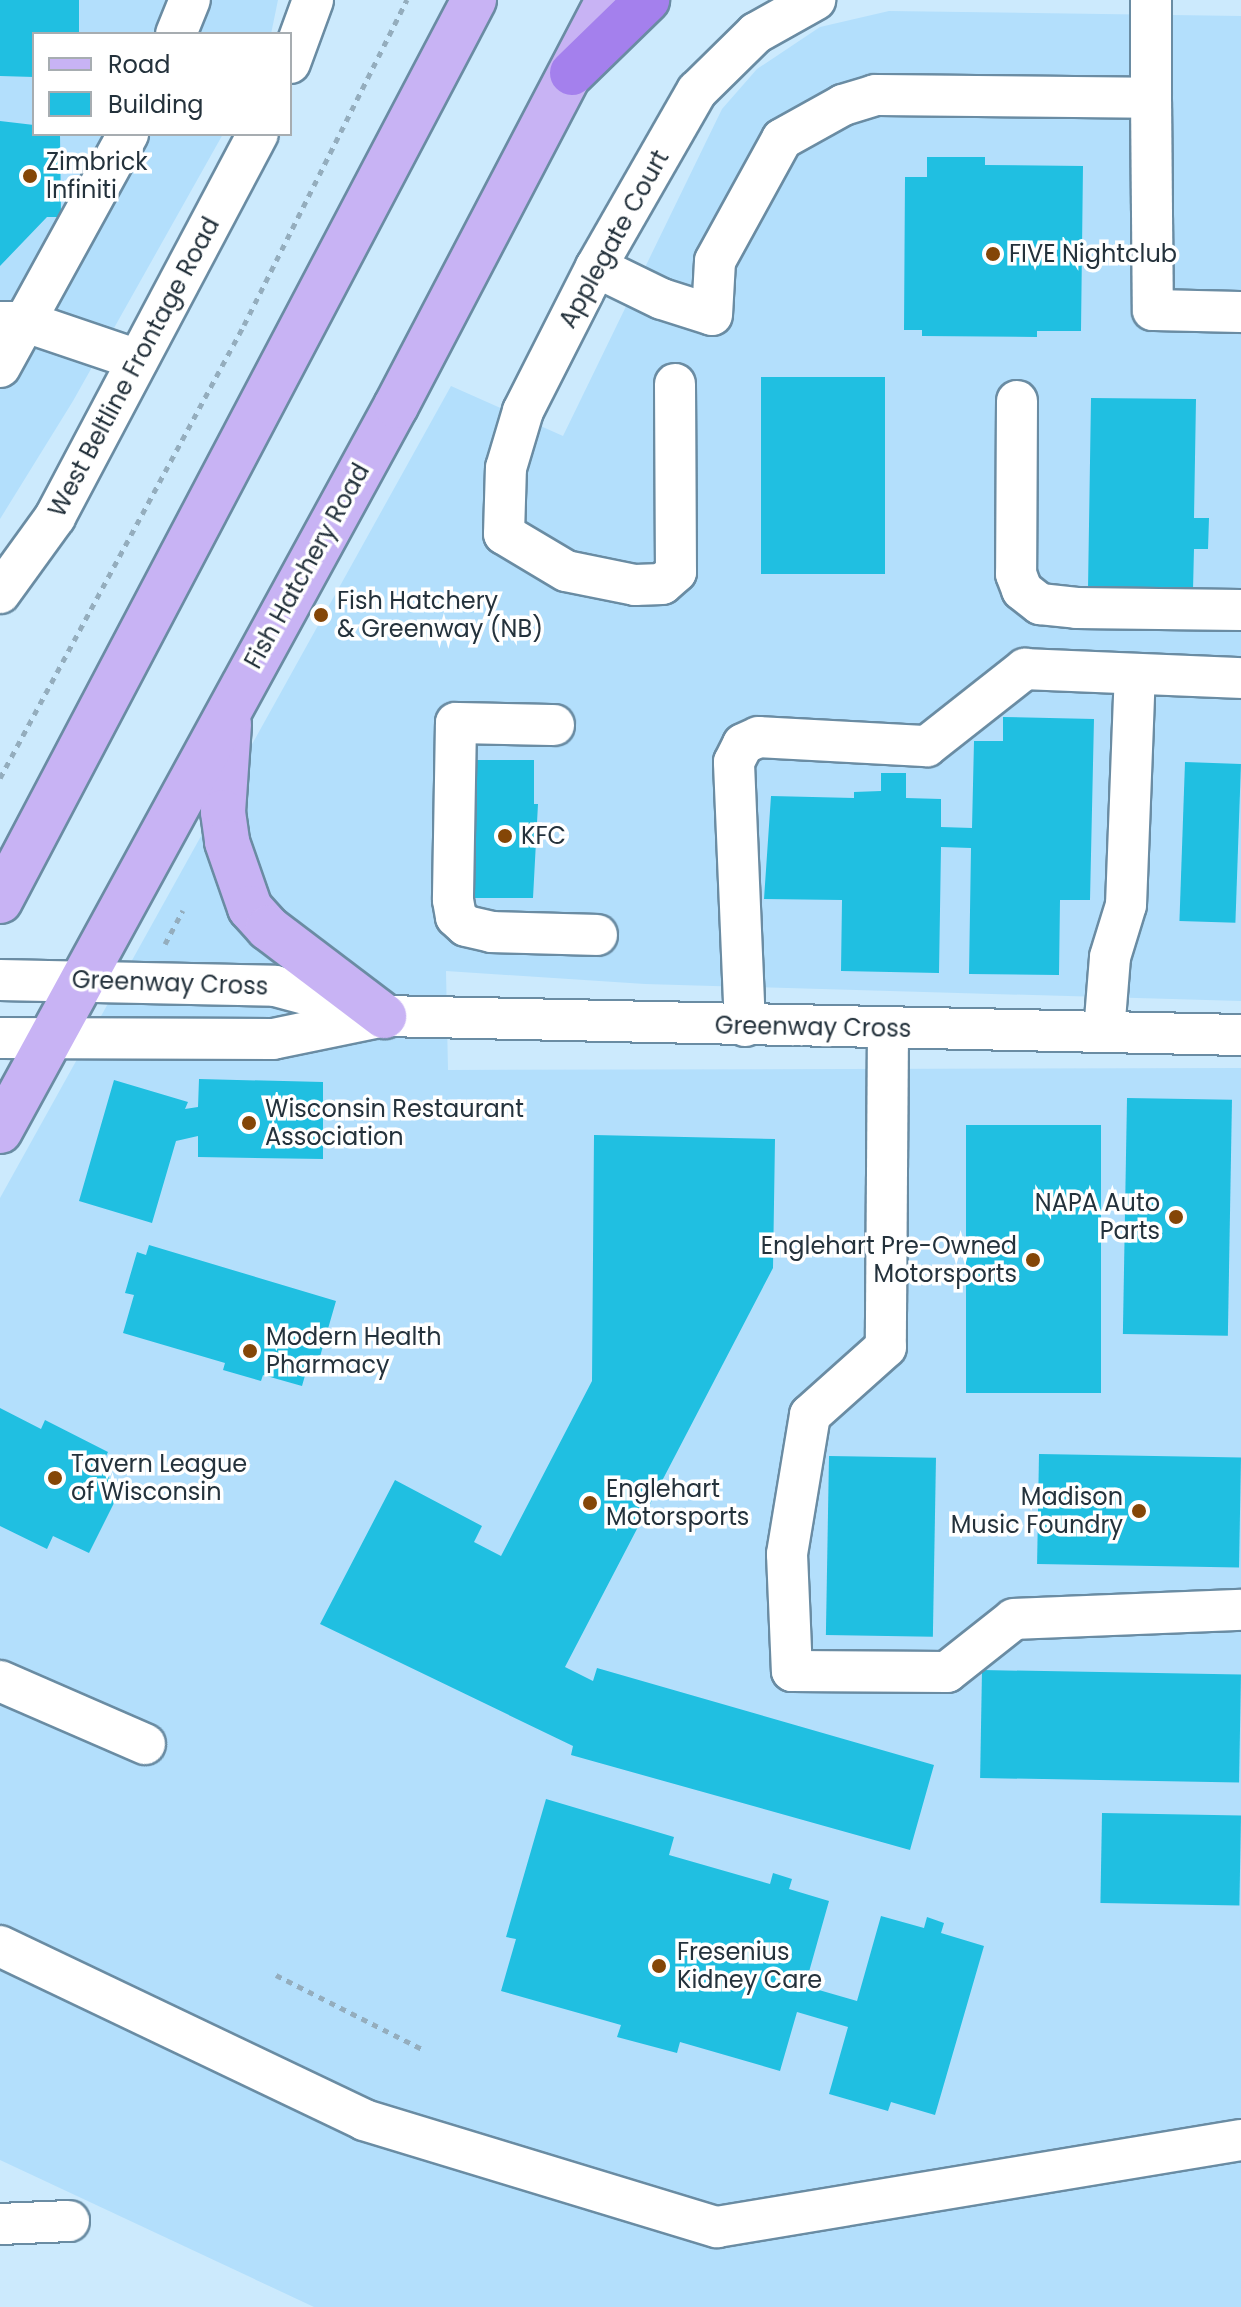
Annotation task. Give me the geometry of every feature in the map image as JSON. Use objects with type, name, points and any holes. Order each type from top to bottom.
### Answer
[{"type":"highway","points":[[572,73],[647,0]]},
{"type":"main road","points":[[0,901],[474,0]]},
{"type":"main road","name":"Fish Hatchery Road","points":[[0,1131],[47,1039],[572,73],[608,0]]},
{"type":"main road","points":[[241,685],[222,778],[227,842],[239,883],[268,928],[384,1016]]},
{"type":"street","points":[[177,32],[190,0]]},
{"type":"street","points":[[292,58],[313,0]]},
{"type":"street","name":"Applegate Court","points":[[675,384],[676,572],[662,584],[635,585],[566,571],[504,534],[506,468],[523,411],[596,267],[697,91],[756,33],[815,0]]},
{"type":"street","points":[[1151,0],[1153,310],[1241,312]]},
{"type":"street","points":[[596,267],[662,299],[712,315],[715,261],[782,139],[843,105],[875,95],[1151,98]]},
{"type":"street","points":[[0,367],[13,322],[127,136]]},
{"type":"street","name":"West Beltline Frontage Road","points":[[0,593],[55,517],[257,136]]},
{"type":"street","points":[[13,322],[138,360]]},
{"type":"street","points":[[1017,401],[1016,574],[1022,590],[1040,604],[1077,608],[1241,610]]},
{"type":"street","points":[[745,1026],[734,762],[743,744],[759,737],[927,746],[1025,669],[1241,678]]},
{"type":"street","points":[[1104,1032],[1110,957],[1128,890],[1135,674]]},
{"type":"street","points":[[554,725],[456,723],[453,900],[456,917],[466,926],[492,932],[597,935]]},
{"type":"street","name":"Greenway Cross","points":[[0,980],[275,986],[384,1016]]},
{"type":"street","name":"Greenway Cross","points":[[0,1038],[273,1039],[384,1016],[1241,1035]]},
{"type":"street","points":[[888,1029],[886,1347],[810,1415],[787,1554],[792,1671],[947,1672],[1014,1619],[1241,1610]]},
{"type":"street","points":[[0,1681],[145,1744]]},
{"type":"street","points":[[0,1946],[364,2120],[717,2227],[1241,2140]]},
{"type":"street","points":[[0,2224],[69,2221]]},
{"type":"path","points":[[0,778],[244,325],[407,0]]},
{"type":"path","points":[[159,955],[183,910]]},
{"type":"path","points":[[276,1975],[424,2050]]},
{"type":"shaded area","points":[[0,0],[278,0],[271,32],[32,32],[32,136],[222,136],[73,401],[0,519]]},
{"type":"shaded area","points":[[889,11],[1241,16],[1241,1001],[645,984],[446,971],[448,1070],[1241,1068],[1241,2307],[314,2307],[0,2160],[0,1198],[451,386],[563,436],[722,109],[757,69],[820,27]]},
{"type":"building","points":[[0,0],[79,0],[79,32],[32,32],[32,77],[0,76]]},
{"type":"building","name":"Zimbrick Infiniti","points":[[0,121],[32,125],[32,136],[60,136],[61,217],[47,217],[0,266]]},
{"type":"building","name":"FIVE Nightclub","points":[[927,157],[985,157],[985,165],[1083,166],[1081,331],[1037,331],[1037,337],[922,336],[922,330],[904,330],[905,177],[927,177]]},
{"type":"building","points":[[761,377],[885,377],[885,574],[761,574]]},
{"type":"building","points":[[1091,398],[1196,399],[1194,518],[1209,518],[1208,549],[1194,549],[1193,590],[1088,589]]},
{"type":"building","points":[[1003,717],[1094,719],[1090,900],[1060,900],[1059,975],[969,974],[971,848],[941,847],[939,973],[841,971],[842,900],[764,899],[771,796],[854,798],[854,792],[881,791],[881,773],[906,773],[906,798],[941,799],[941,827],[972,828],[974,741],[1003,741]]},
{"type":"building","name":"KFC","points":[[476,760],[534,760],[534,804],[538,804],[533,898],[474,898]]},
{"type":"building","points":[[1185,762],[1241,764],[1235,923],[1179,921]]},
{"type":"building","points":[[199,1079],[323,1082],[323,1159],[198,1157],[198,1136],[176,1141],[152,1223],[79,1201],[114,1080],[188,1102],[185,1109],[198,1107]]},
{"type":"building","name":"NAPA Auto Parts","points":[[1127,1098],[1232,1100],[1228,1336],[1123,1334]]},
{"type":"building","name":"Englehart Pre-Owned Motorsports","points":[[966,1125],[1101,1125],[1101,1393],[966,1393]]},
{"type":"building","name":"Englehart Motorsports","points":[[594,1135],[775,1139],[773,1268],[565,1667],[593,1681],[597,1668],[934,1765],[910,1850],[571,1755],[573,1746],[320,1624],[395,1480],[482,1526],[474,1542],[501,1556],[592,1381]]},
{"type":"building","points":[[149,1245],[336,1301],[319,1360],[310,1358],[302,1386],[263,1375],[261,1381],[223,1370],[225,1363],[123,1333],[134,1295],[125,1293],[137,1252],[146,1255]]},
{"type":"building","name":"Tavern League of Wisconsin","points":[[0,1408],[41,1429],[45,1420],[108,1452],[98,1472],[123,1485],[89,1553],[53,1536],[47,1549],[0,1526]]},
{"type":"building","name":"Madison Music Foundry","points":[[1039,1454],[1241,1458],[1239,1568],[1037,1564]]},
{"type":"building","points":[[829,1456],[936,1458],[933,1637],[826,1635]]},
{"type":"building","points":[[982,1670],[1241,1675],[1239,1783],[980,1778]]},
{"type":"building","name":"Fresenius Kidney Care","points":[[546,1799],[674,1837],[669,1855],[770,1884],[773,1873],[792,1879],[789,1889],[829,1901],[805,1986],[857,2001],[881,1916],[924,1928],[927,1917],[944,1923],[941,1933],[984,1946],[935,2115],[891,2102],[888,2111],[829,2094],[848,2027],[797,2012],[780,2071],[680,2042],[677,2053],[617,2037],[621,2025],[501,1991],[516,1939],[506,1937]]},
{"type":"building","points":[[1102,1813],[1241,1815],[1239,1905],[1100,1903]]},
{"type":"place","name":"Zimbrick Infiniti","points":[[30,176]]},
{"type":"place","name":"FIVE Nightclub","points":[[993,254]]},
{"type":"place","name":"Fish Hatchery & Greenway (NB)","points":[[321,615]]},
{"type":"place","name":"KFC","points":[[505,836]]},
{"type":"place","name":"Wisconsin Restaurant Association","points":[[249,1123]]},
{"type":"place","name":"NAPA Auto Parts","points":[[1176,1217]]},
{"type":"place","name":"Englehart Pre-Owned Motorsports","points":[[1033,1260]]},
{"type":"place","name":"Modern Health Pharmacy","points":[[250,1351]]},
{"type":"place","name":"Tavern League of Wisconsin","points":[[55,1478]]},
{"type":"place","name":"Englehart Motorsports","points":[[590,1503]]},
{"type":"place","name":"Madison Music Foundry","points":[[1139,1511]]},
{"type":"place","name":"Fresenius Kidney Care","points":[[659,1966]]}]
